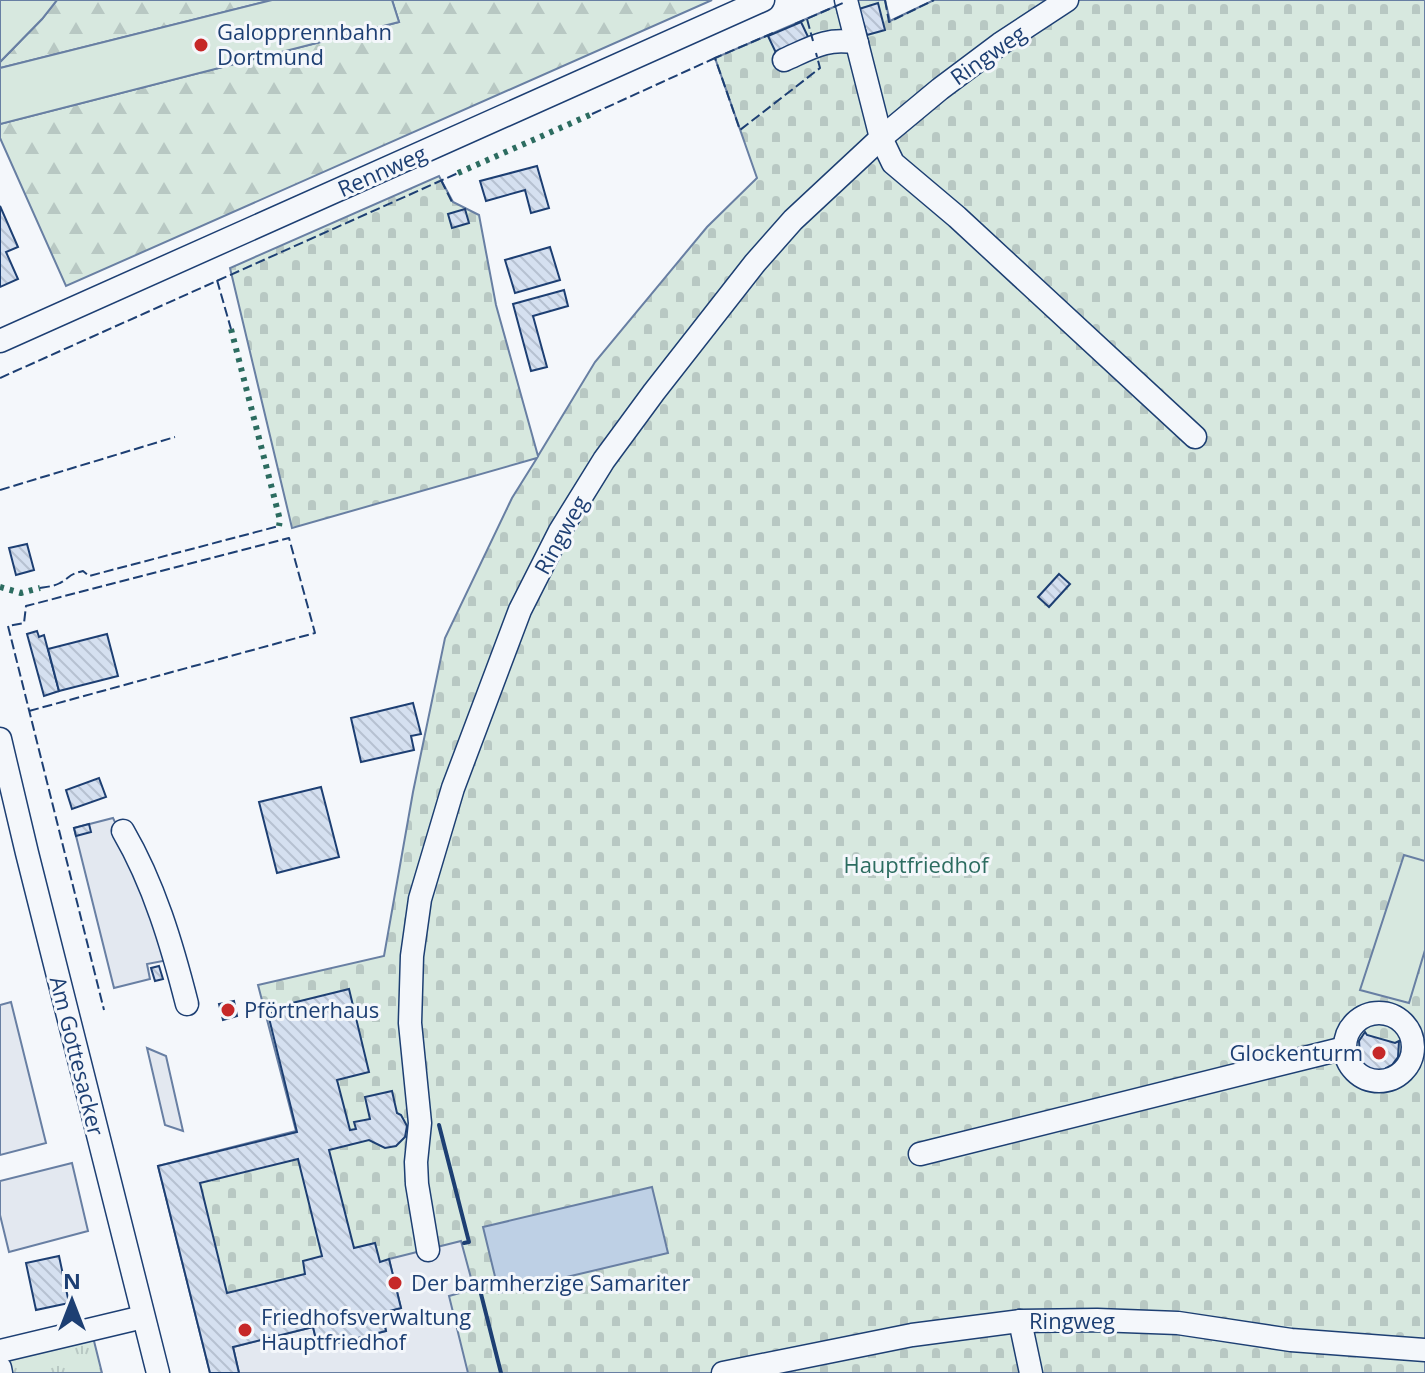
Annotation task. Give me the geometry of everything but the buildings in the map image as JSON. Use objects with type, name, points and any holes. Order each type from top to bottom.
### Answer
[{"type":"street","name":"Rennweg","points":[[0,341],[763,0]]},
{"type":"street","points":[[846,0],[881,138],[893,163],[957,217],[1195,437]]},
{"type":"street","name":"Ringweg","points":[[428,1250],[417,1184],[420,1123],[410,1023],[412,956],[420,899],[453,788],[520,610],[560,531],[596,472],[654,392],[784,230],[881,138],[1000,44],[1067,0]]},
{"type":"street","points":[[784,60],[824,42],[840,40],[857,43]]},
{"type":"street","name":"Am Gottesacker","points":[[0,739],[143,1317],[152,1372]]},
{"type":"street","points":[[123,831],[143,870],[173,949],[187,1004]]},
{"type":"street","points":[[1388,1014],[1417,1030],[1411,1058],[1399,1074],[1390,1079],[1370,1080],[1352,1068],[1347,1059],[1345,1048],[1350,1029],[1368,1015],[1388,1014]]},
{"type":"street","points":[[920,1154],[1345,1048]]},
{"type":"street","points":[[0,1351],[143,1317]]},
{"type":"street","points":[[1020,1321],[1031,1373]]},
{"type":"street","name":"Ringweg","points":[[730,1372],[912,1335],[1020,1321],[1178,1323],[1291,1340],[1425,1350]]},
{"type":"green space","points":[[0,0],[57,0],[0,62]]},
{"type":"green space","points":[[57,0],[272,0],[0,68],[0,62]]},
{"type":"green space","name":"Galopprennbahn Dortmund","points":[[272,0],[392,0],[399,22],[0,124],[0,68]]},
{"type":"green space","points":[[392,0],[712,0],[66,286],[0,138],[0,124],[399,22]]},
{"type":"green space","name":"Hauptfriedhof","points":[[850,0],[885,0],[890,21],[934,0],[1425,0],[1425,1373],[210,1373],[158,1166],[296,1131],[258,985],[384,956],[413,792],[445,638],[512,498],[537,458],[292,528],[230,268],[439,176],[453,202],[479,215],[496,305],[538,456],[595,362],[707,227],[757,178],[715,58]]},
{"type":"green space","points":[[1404,855],[1425,861],[1425,950],[1409,1003],[1360,990]]},
{"type":"green space","points":[[93,1337],[102,1373],[9,1373],[6,1358]]},
{"type":"shaded area","points":[[113,818],[134,861],[168,960],[147,964],[150,979],[114,988],[74,828]]},
{"type":"shaded area","points":[[11,1002],[46,1143],[0,1155],[0,1005]]},
{"type":"shaded area","points":[[147,1048],[166,1056],[183,1131],[165,1125]]},
{"type":"shaded area","points":[[72,1163],[88,1231],[9,1252],[0,1215],[0,1181]]},
{"type":"shaded area","points":[[461,1241],[474,1289],[449,1296],[468,1373],[239,1373],[233,1347],[313,1327],[318,1348],[386,1331],[382,1313],[401,1308],[389,1259]]},
{"type":"water","points":[[652,1187],[668,1253],[499,1293],[483,1227]]},
{"type":"hedge","points":[[458,173],[592,114]]},
{"type":"hedge","points":[[231,329],[279,526]]},
{"type":"hedge","points":[[0,587],[21,593],[40,588]]},
{"type":"fence","points":[[885,0],[889,22],[934,0]]},
{"type":"fence","points":[[795,24],[843,3]]},
{"type":"fence","points":[[807,19],[813,41]]},
{"type":"fence","points":[[773,33],[715,58],[740,130],[820,68],[816,53]]},
{"type":"fence","points":[[592,114],[715,58]]},
{"type":"fence","points":[[0,378],[458,173]]},
{"type":"fence","points":[[441,180],[452,202]]},
{"type":"fence","points":[[217,280],[231,329]]},
{"type":"fence","points":[[0,490],[175,437]]},
{"type":"fence","points":[[40,588],[58,584],[83,571],[89,576],[279,526]]},
{"type":"fence","points":[[29,711],[315,633],[289,538],[26,606],[24,623],[8,626],[104,1010]]},
{"type":"wall","points":[[439,1125],[469,1242],[464,1243]]},
{"type":"wall","points":[[475,1287],[479,1286],[501,1373]]},
{"type":"place","name":"Galopprennbahn Dortmund","points":[[201,45]]},
{"type":"place","name":"Pförtnerhaus","points":[[228,1010]]},
{"type":"place","name":"Glockenturm","points":[[1379,1053]]},
{"type":"place","name":"Der barmherzige Samariter","points":[[395,1283]]},
{"type":"place","name":"Friedhofsverwaltung Hauptfriedhof","points":[[245,1330]]}]
